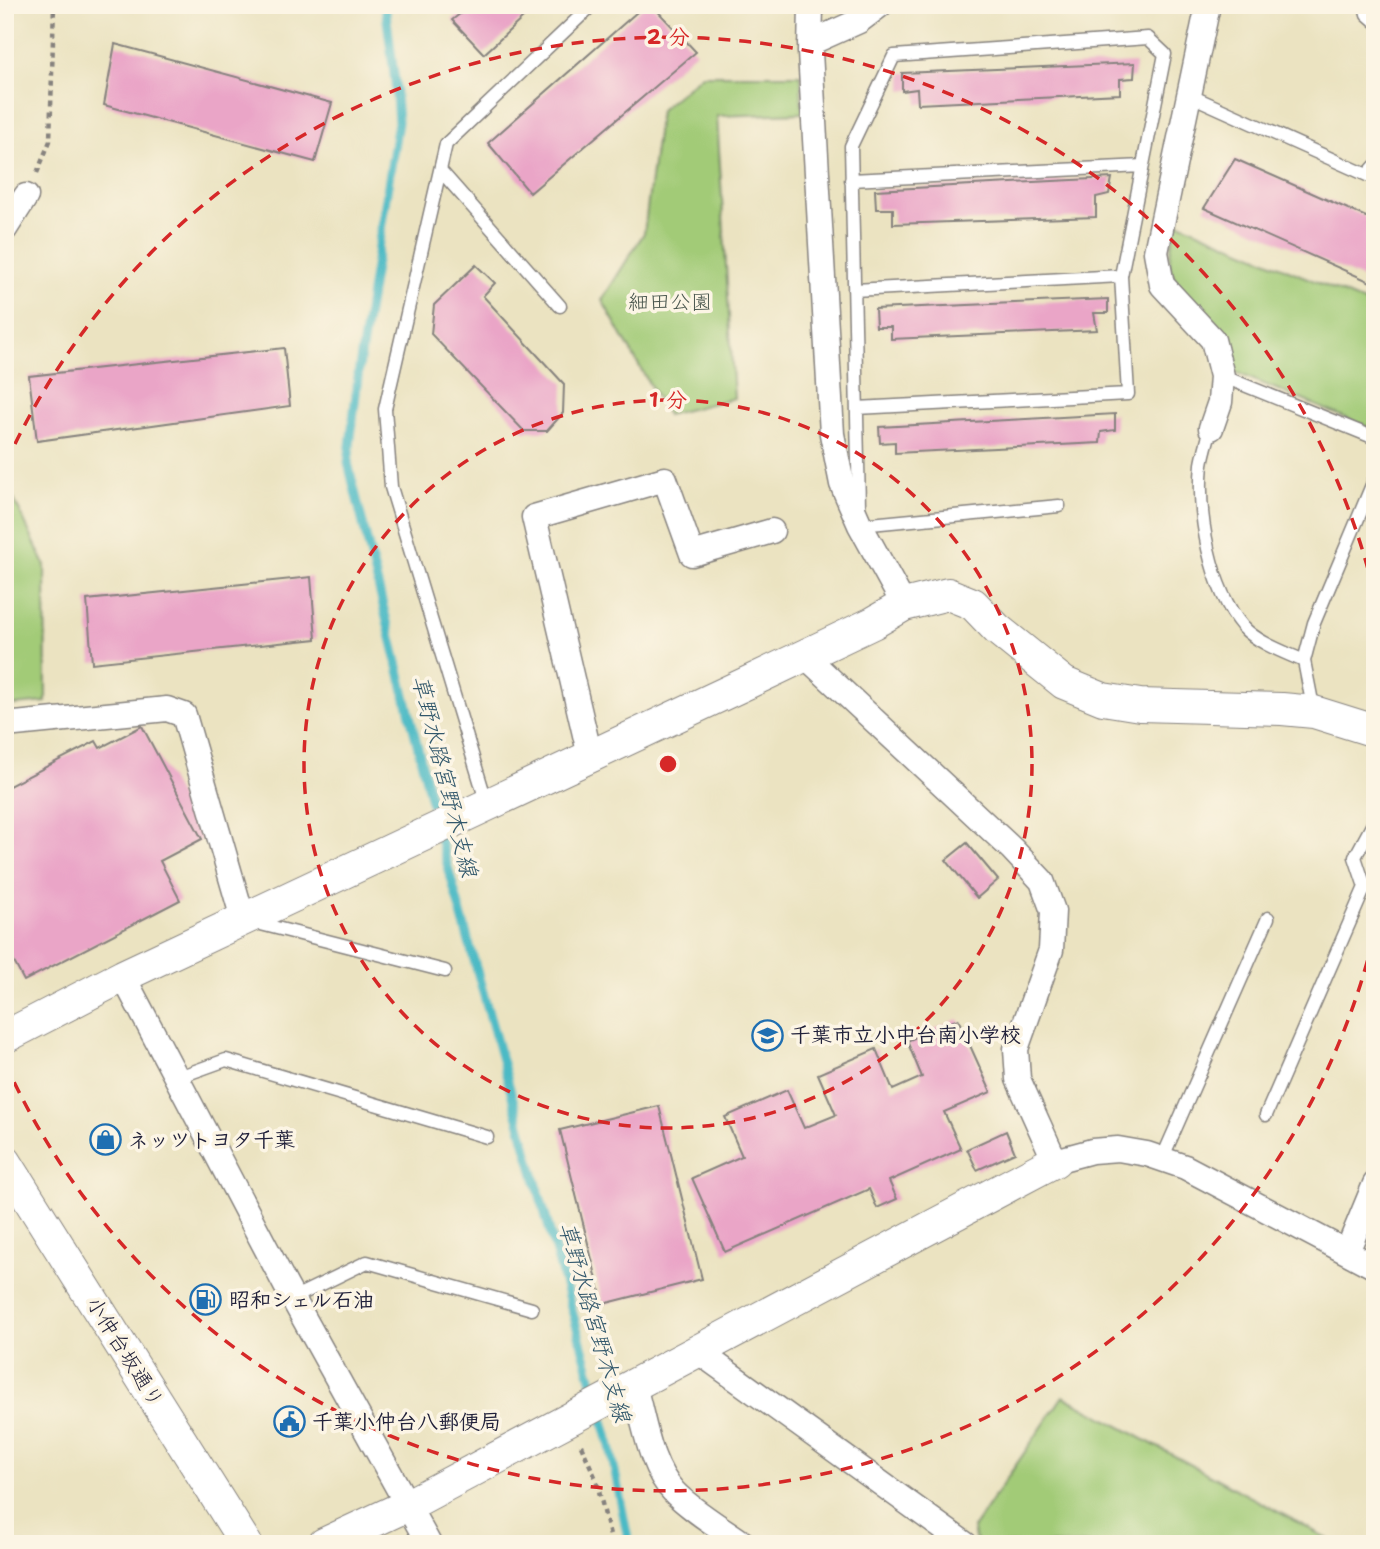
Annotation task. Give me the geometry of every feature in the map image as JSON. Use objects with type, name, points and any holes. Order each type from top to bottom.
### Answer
[{"type":"street","points":[[811,5],[810,43],[832,434],[842,484],[860,525],[904,605]]},
{"type":"street","points":[[810,43],[859,21],[880,5]]},
{"type":"street","points":[[1208,5],[1156,252],[1162,285],[1213,340],[1222,376],[1220,402],[1212,428]]},
{"type":"street","points":[[5,229],[26,196]]},
{"type":"street","points":[[590,756],[534,517],[664,478],[692,554],[772,531]]},
{"type":"street","points":[[5,1037],[123,976],[873,623],[904,605],[948,594],[973,604],[997,629],[1064,683],[1103,699],[1140,705],[1314,712],[1375,731]]},
{"type":"street","points":[[803,654],[1012,849],[1042,881],[1053,911],[1051,950],[1016,1049],[1018,1079],[1055,1161]]},
{"type":"street","points":[[5,725],[167,709],[184,716],[243,919]]},
{"type":"street","points":[[123,976],[293,1298],[429,1544]]},
{"type":"street","points":[[324,1544],[408,1505],[1055,1161],[1092,1151],[1118,1149],[1185,1167],[1375,1267]]},
{"type":"street","name":"小仲台坂通り","points":[[5,1161],[246,1544]]},
{"type":"street","points":[[1347,1252],[1375,1184]]},
{"type":"street","points":[[699,1352],[965,1544]]},
{"type":"street","points":[[634,1386],[655,1458],[665,1481],[676,1494],[744,1544]]},
{"type":"lane","points":[[487,805],[391,486],[385,410],[446,144],[590,7],[589,5]]},
{"type":"lane","points":[[1365,5],[1367,14],[1375,21]]},
{"type":"lane","points":[[857,408],[1128,394],[1121,276],[1165,54],[1148,38],[894,56],[850,146],[860,525],[1059,506]]},
{"type":"lane","points":[[1189,95],[1367,175],[1375,166]]},
{"type":"lane","points":[[851,180],[1143,166]]},
{"type":"lane","points":[[440,170],[560,306]]},
{"type":"lane","points":[[854,290],[1121,276]]},
{"type":"lane","points":[[1222,376],[1375,438]]},
{"type":"lane","points":[[1212,428],[1202,462],[1201,504],[1209,552],[1220,588],[1244,628],[1272,646],[1304,661]]},
{"type":"lane","points":[[1314,712],[1304,661],[1314,623],[1375,478]]},
{"type":"lane","points":[[1266,1115],[1365,887],[1355,857],[1375,820]]},
{"type":"lane","points":[[1162,1159],[1268,918]]},
{"type":"lane","points":[[243,919],[445,971]]},
{"type":"lane","points":[[176,1077],[226,1060],[487,1137]]},
{"type":"lane","points":[[293,1298],[367,1262],[532,1310]]},
{"type":"path","points":[[26,196],[50,141],[54,5]]},
{"type":"path","points":[[570,1420],[596,1479],[612,1544]]},
{"type":"green space","name":"細田公園","points":[[702,75],[801,75],[802,113],[717,116],[734,398],[667,415],[602,300],[644,233],[660,110]]},
{"type":"green space","points":[[1177,222],[1375,307],[1375,430],[1230,370],[1229,346],[1223,332],[1173,277],[1170,254]]},
{"type":"green space","points":[[5,471],[9,489],[45,565],[46,702],[5,706]]},
{"type":"green space","points":[[1063,1396],[1325,1537],[1333,1544],[981,1544],[975,1539],[973,1528]]},
{"type":"building","points":[[462,5],[537,5],[484,54],[452,20],[465,10]]},
{"type":"building","points":[[645,5],[652,5],[696,52],[530,193],[488,143]]},
{"type":"building","points":[[115,44],[332,103],[315,162],[104,105]]},
{"type":"building","points":[[1135,63],[1134,78],[1120,79],[1120,94],[918,104],[917,89],[902,91],[902,73]]},
{"type":"building","points":[[1235,159],[1375,221],[1375,284],[1204,208]]},
{"type":"building","points":[[1112,178],[1109,194],[1096,197],[1096,217],[893,224],[893,209],[876,209],[875,190]]},
{"type":"building","points":[[476,265],[495,283],[483,296],[564,384],[563,413],[547,431],[524,431],[431,334],[434,305]]},
{"type":"building","points":[[1108,299],[1108,313],[1094,313],[1097,330],[891,339],[891,327],[876,327],[875,309]]},
{"type":"building","points":[[284,348],[290,406],[37,441],[29,376]]},
{"type":"building","points":[[1115,414],[1115,430],[1101,432],[1100,443],[895,453],[895,442],[880,443],[879,427]]},
{"type":"building","points":[[311,577],[316,639],[92,663],[87,600]]},
{"type":"building","points":[[142,726],[202,839],[160,861],[180,900],[24,981],[5,945],[5,788],[96,741],[100,748]]},
{"type":"building","points":[[967,843],[998,880],[977,898],[946,860]]},
{"type":"building","points":[[958,1019],[991,1092],[944,1112],[961,1149],[889,1181],[897,1199],[877,1208],[869,1189],[725,1252],[692,1178],[742,1156],[725,1117],[787,1090],[804,1128],[836,1115],[818,1074],[876,1049],[893,1090],[922,1077],[907,1041]]},
{"type":"building","points":[[659,1106],[702,1279],[603,1304],[560,1130]]},
{"type":"building","points":[[1006,1131],[1015,1153],[977,1170],[967,1149]]},
{"type":"waterway","name":"草野水路宮野木支線","points":[[385,5],[398,122],[359,368],[348,463],[436,821]]},
{"type":"waterway","name":"草野水路宮野木支線","points":[[439,835],[610,1446],[629,1544]]},
{"type":"place","name":"千葉市立小中台南小学校","points":[[767,1035]]},
{"type":"place","name":"ネッツトヨタ千葉","points":[[105,1140]]},
{"type":"place","name":"昭和シェル石油","points":[[206,1300]]},
{"type":"place","name":"千葉小仲台八郵便局","points":[[289,1422]]}]
